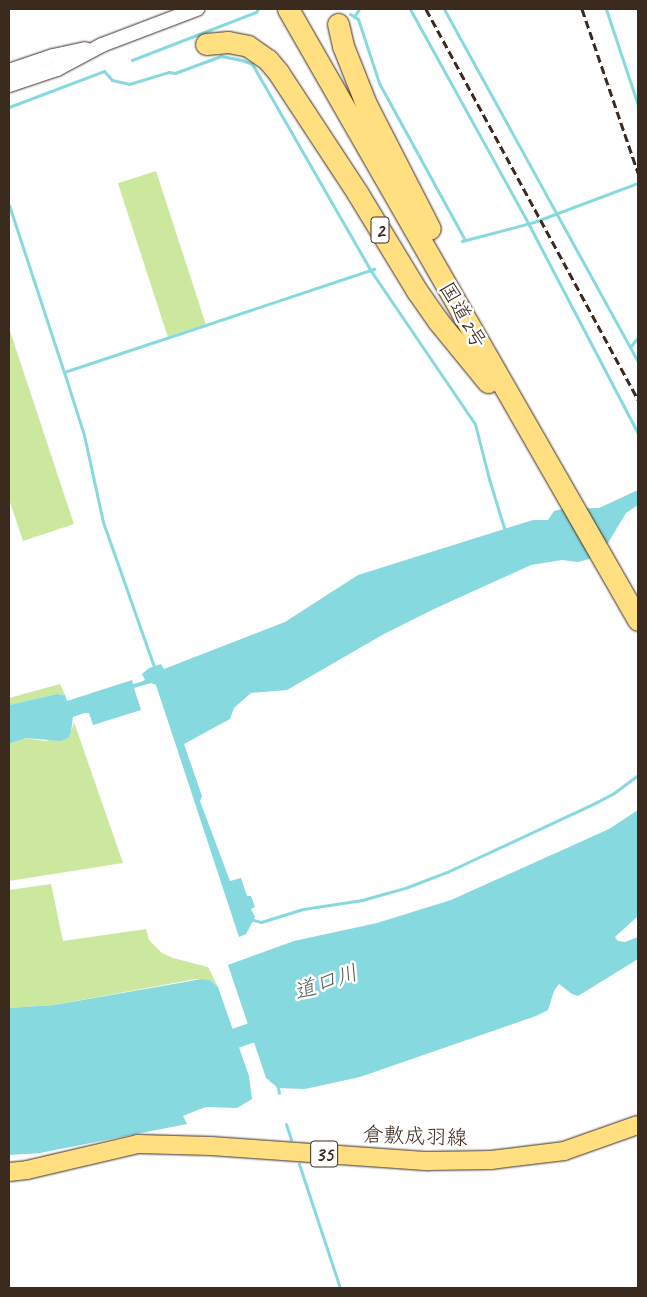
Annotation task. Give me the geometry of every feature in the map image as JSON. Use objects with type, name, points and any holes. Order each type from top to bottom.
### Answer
[{"type":"highway","name":"国道2号","points":[[292,16],[638,620]]},
{"type":"highway","name":"2","points":[[338,24],[343,46],[366,104],[488,341],[497,375]]},
{"type":"highway","name":"2","points":[[206,44],[228,42],[248,46],[273,66],[358,194],[422,298],[538,448]]},
{"type":"main road","name":"倉敷成羽線","points":[[9,1172],[27,1170],[138,1144],[210,1146],[428,1161],[491,1160],[564,1151],[638,1125]]},
{"type":"street","points":[[9,85],[57,69],[102,45],[197,9]]},
{"type":"street","points":[[9,70],[53,56],[102,45]]},
{"type":"green space","points":[[156,171],[206,324],[168,336],[118,183]]},
{"type":"green space","points":[[9,328],[74,524],[23,541],[9,499]]},
{"type":"green space","points":[[60,684],[65,695],[57,694],[9,705],[9,698]]},
{"type":"green space","points":[[74,722],[123,863],[9,881],[9,744],[26,738],[46,741],[71,732]]},
{"type":"green space","points":[[51,884],[63,941],[146,929],[149,940],[162,953],[173,958],[208,967],[218,987],[210,980],[196,979],[54,1005],[9,1008],[9,890]]},
{"type":"water","points":[[638,490],[638,505],[626,513],[608,543],[589,559],[578,562],[562,560],[531,565],[434,609],[384,634],[287,690],[251,693],[234,708],[230,719],[184,744],[202,796],[200,801],[230,881],[241,878],[247,896],[251,896],[255,907],[251,909],[255,917],[246,934],[239,937],[156,685],[151,683],[134,688],[141,710],[93,725],[89,713],[84,713],[73,717],[71,732],[68,738],[60,741],[26,738],[9,744],[9,705],[57,694],[65,695],[67,701],[132,680],[133,684],[138,683],[145,680],[142,674],[149,668],[161,664],[164,669],[285,622],[358,575],[533,520],[548,520],[554,511],[599,508]]},
{"type":"water","points":[[638,810],[638,916],[615,937],[618,941],[625,942],[638,937],[638,959],[578,996],[572,994],[559,984],[554,991],[548,1010],[536,1016],[360,1077],[305,1089],[278,1088],[266,1078],[228,965],[294,941],[377,923],[451,900],[609,829]]},
{"type":"water","points":[[202,979],[210,980],[218,987],[249,1076],[252,1099],[237,1108],[206,1107],[195,1111],[183,1116],[187,1124],[40,1153],[9,1155],[9,1008],[54,1005]]},
{"type":"waterway","points":[[132,60],[256,12],[258,9]]},
{"type":"waterway","points":[[354,17],[359,9]]},
{"type":"waterway","points":[[410,9],[528,223],[638,433]]},
{"type":"waterway","points":[[444,9],[638,362]]},
{"type":"waterway","points":[[606,9],[638,105]]},
{"type":"waterway","points":[[350,14],[358,19],[379,83],[465,240]]},
{"type":"waterway","points":[[104,71],[112,80],[129,84],[169,72],[175,73],[221,56],[252,64],[371,271],[475,424],[505,531]]},
{"type":"waterway","points":[[9,107],[104,71]]},
{"type":"waterway","points":[[462,241],[534,222],[638,183]]},
{"type":"waterway","points":[[9,205],[64,372],[374,269]]},
{"type":"waterway","points":[[630,347],[638,337]]},
{"type":"waterway","points":[[64,372],[84,435],[103,522],[155,670]]},
{"type":"waterway","points":[[250,919],[261,922],[303,909],[362,900],[405,888],[447,872],[597,802],[614,793],[638,775]]},
{"type":"waterway","name":"道口川","points":[[210,1047],[277,1024]]},
{"type":"waterway","points":[[277,1084],[279,1093]]},
{"type":"waterway","points":[[286,1124],[291,1139]]},
{"type":"waterway","points":[[299,1164],[340,1288]]},
{"type":"railway","points":[[426,9],[638,400]]},
{"type":"railway","points":[[582,9],[638,173]]}]
